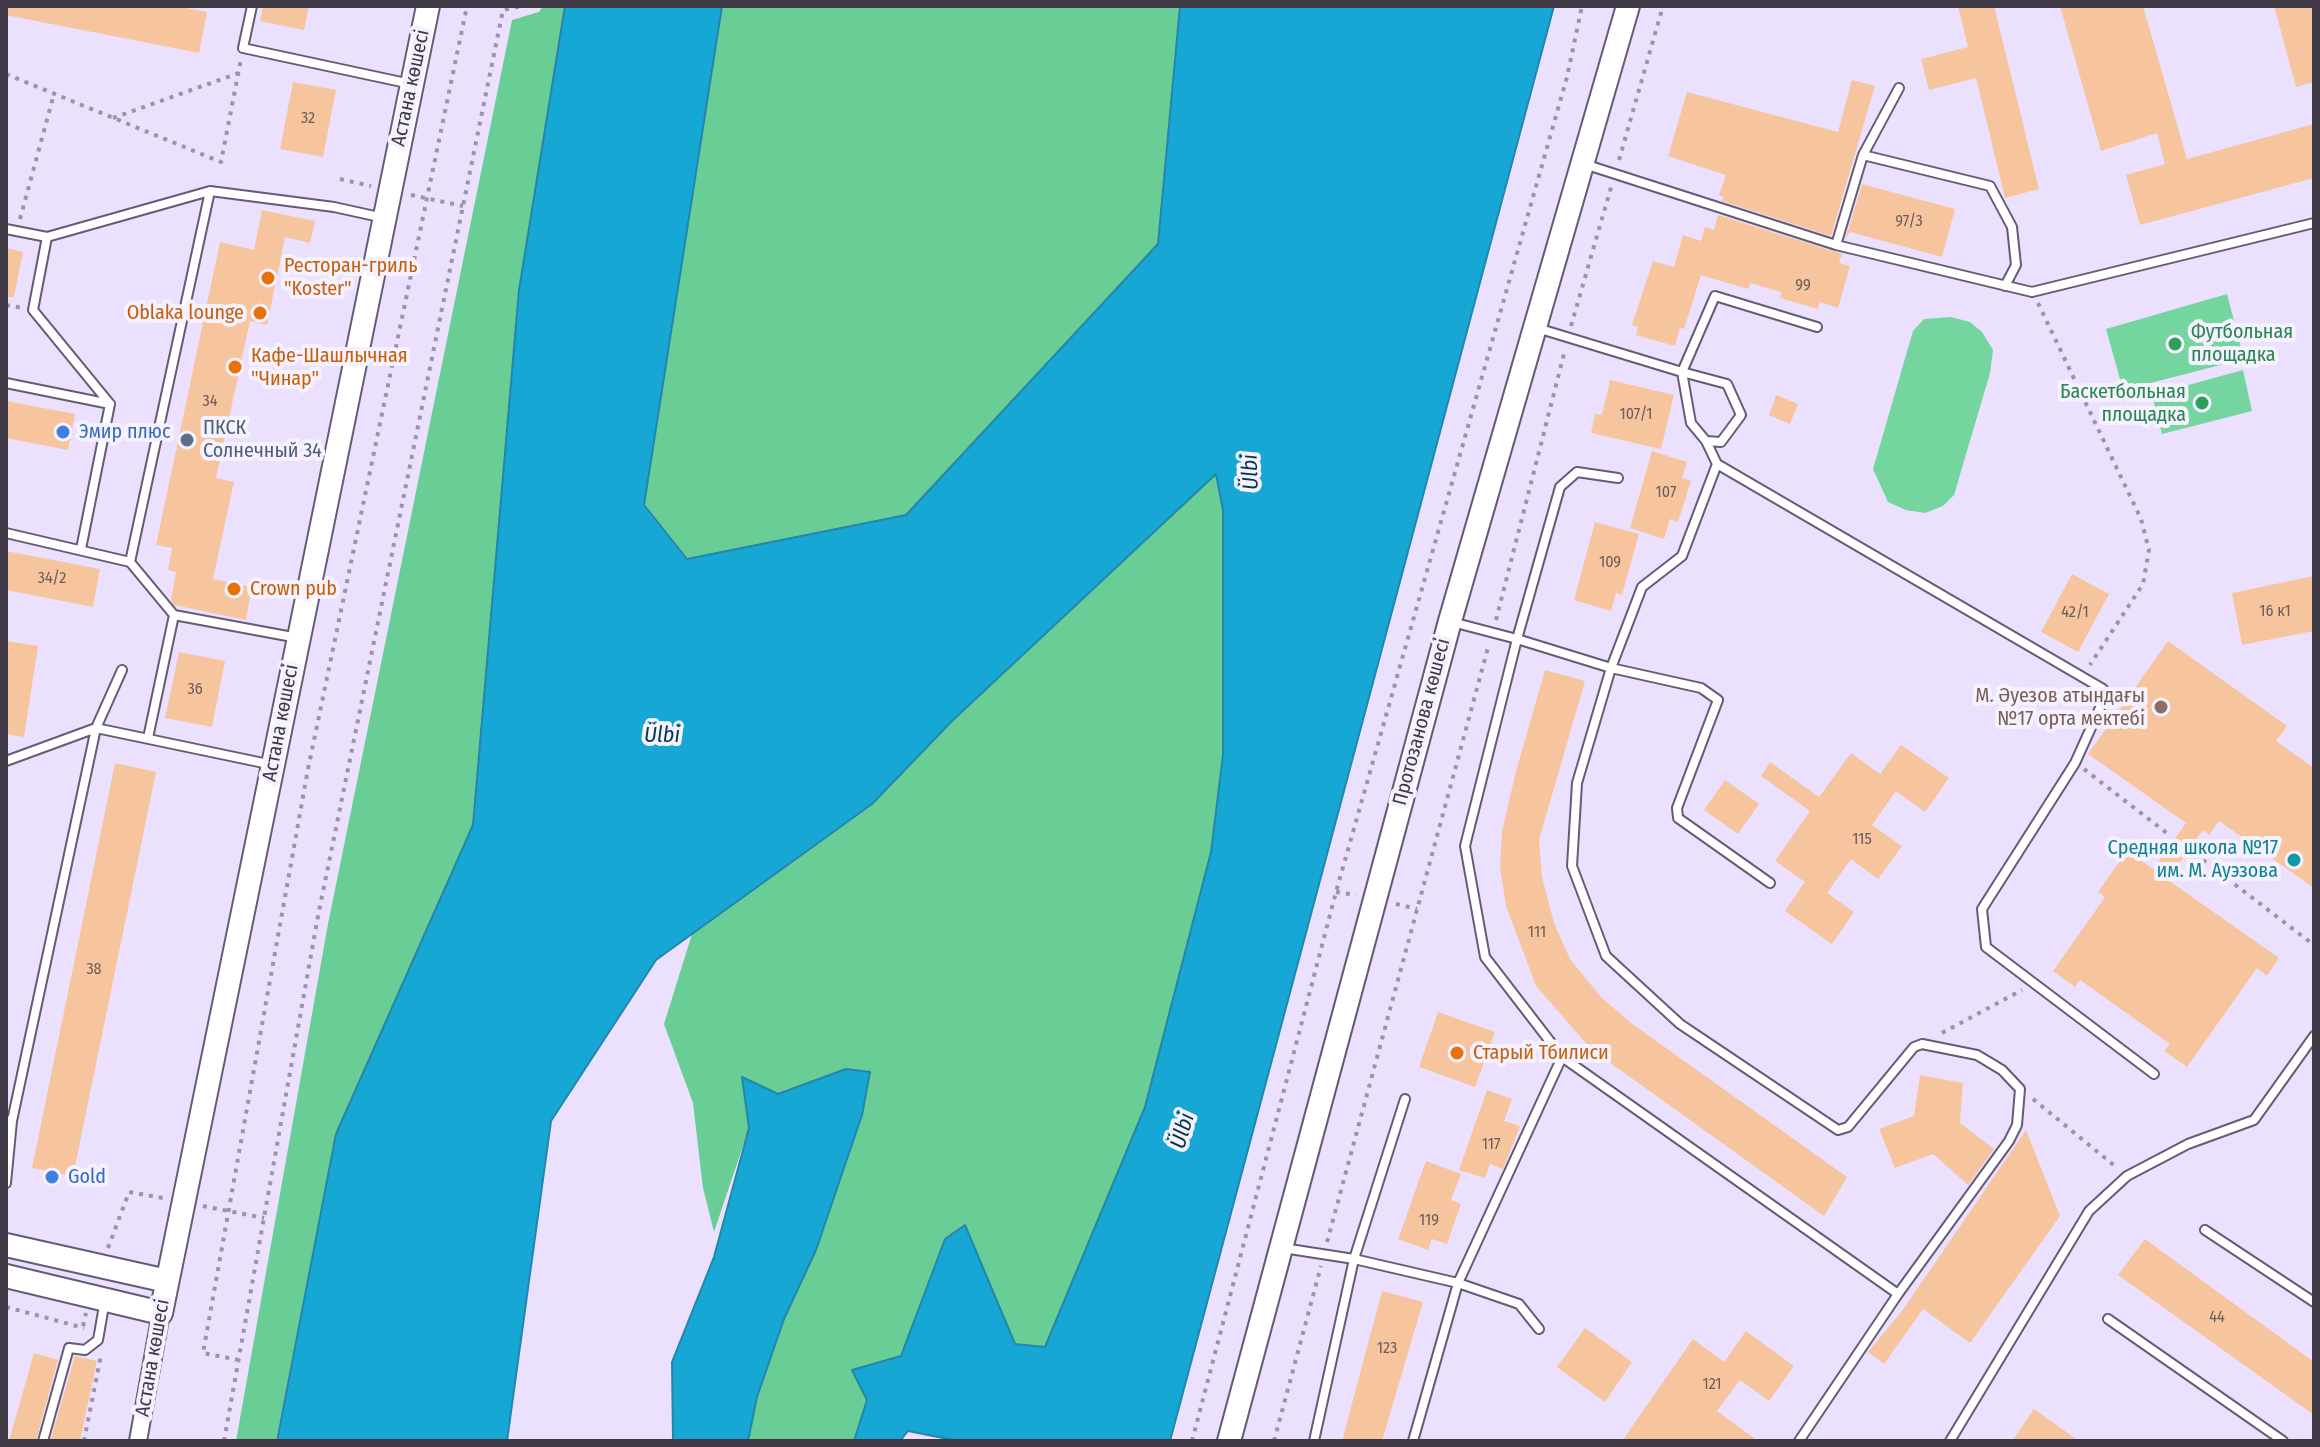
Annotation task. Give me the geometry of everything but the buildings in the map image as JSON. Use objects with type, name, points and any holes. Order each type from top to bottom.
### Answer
[{"type":"main road","name":"Астана көшесі","points":[[161,1313],[428,6]]},
{"type":"main road","name":"Протозанова көшесі","points":[[1229,1441],[1450,621],[1628,6]]},
{"type":"main road","points":[[6,1245],[167,1281]]},
{"type":"main road","points":[[6,1276],[161,1313]]},
{"type":"street","name":"Астана көшесі","points":[[138,1441],[161,1313]]},
{"type":"lane","points":[[251,6],[243,48],[412,84]]},
{"type":"lane","points":[[1836,245],[1863,155],[1899,88]]},
{"type":"lane","points":[[1863,155],[1990,186],[2012,227],[2016,265],[2005,286]]},
{"type":"lane","points":[[1583,164],[1836,245],[2032,292],[2314,223]]},
{"type":"lane","points":[[6,229],[47,237],[210,191],[334,207],[385,218]]},
{"type":"lane","points":[[130,562],[210,191]]},
{"type":"lane","points":[[47,237],[33,310],[110,404]]},
{"type":"lane","points":[[1817,327],[1715,296],[1682,372],[1691,423],[1706,441],[1717,464],[2103,689],[2104,699],[2075,763],[1982,909],[1986,947],[2154,1074]]},
{"type":"lane","points":[[1535,327],[1727,384],[1741,415],[1721,442],[1706,441]]},
{"type":"lane","points":[[6,383],[110,404]]},
{"type":"lane","points":[[81,549],[110,404]]},
{"type":"lane","points":[[1717,464],[1682,556],[1642,587],[1611,668],[1577,783],[1572,866],[1606,956],[1680,1024],[1838,1130],[1848,1127],[1914,1047],[1922,1044],[1977,1055],[2002,1070],[2020,1089],[2017,1125],[2009,1141],[1898,1294],[1799,1441]]},
{"type":"lane","points":[[1618,478],[1577,472],[1560,487],[1517,639],[1465,846],[1485,957],[1562,1057],[1898,1294]]},
{"type":"lane","points":[[6,533],[130,562],[174,615],[299,638]]},
{"type":"lane","points":[[148,738],[174,615]]},
{"type":"lane","points":[[1450,621],[1611,668],[1701,688],[1718,700],[1677,808],[1678,818],[1770,883]]},
{"type":"lane","points":[[6,1183],[9,1121],[96,728],[122,670]]},
{"type":"lane","points":[[6,761],[96,728],[273,765]]},
{"type":"lane","points":[[1950,1441],[2089,1211],[2127,1176],[2188,1144],[2254,1120],[2314,1036]]},
{"type":"lane","points":[[1413,1441],[1458,1283],[1562,1057]]},
{"type":"lane","points":[[1314,1441],[1354,1259],[1405,1099]]},
{"type":"lane","points":[[2205,1230],[2314,1302]]},
{"type":"lane","points":[[1280,1248],[1354,1259],[1458,1283],[1519,1304],[1539,1329]]},
{"type":"lane","points":[[43,1441],[69,1348],[85,1350],[98,1340],[98,1298]]},
{"type":"lane","points":[[2108,1319],[2283,1441]]},
{"type":"path","points":[[239,1360],[203,1353],[308,769],[467,6]]},
{"type":"path","points":[[224,1441],[321,901],[503,10],[523,6]]},
{"type":"path","points":[[1192,1441],[1343,864],[1567,77],[1582,6]]},
{"type":"path","points":[[1274,1441],[1492,632],[1568,337],[1663,6]]},
{"type":"path","points":[[6,74],[221,162],[243,48]]},
{"type":"path","points":[[113,118],[239,73]]},
{"type":"path","points":[[17,231],[54,94]]},
{"type":"path","points":[[2032,292],[2141,519],[2149,550],[2143,584],[2082,677]]},
{"type":"path","points":[[2075,763],[2168,834]]},
{"type":"path","points":[[2195,854],[2314,945]]},
{"type":"path","points":[[1922,1044],[2035,983]]},
{"type":"path","points":[[2020,1089],[2127,1176]]},
{"type":"path","points":[[102,1266],[129,1192],[264,1218]]},
{"type":"path","points":[[83,1326],[98,1298]]},
{"type":"path","points":[[6,1307],[83,1326],[102,1353],[84,1441]]},
{"type":"green space","points":[[543,6],[565,6],[519,290],[473,825],[336,1134],[276,1441],[236,1441],[328,924],[512,20],[539,12]]},
{"type":"green space","points":[[722,6],[1180,6],[1158,244],[906,515],[687,559],[644,506]]},
{"type":"green space","name":"Футбольная площадка","points":[[2227,294],[2244,359],[2123,390],[2106,329]]},
{"type":"green space","points":[[1951,317],[1970,322],[1982,332],[1993,350],[1990,373],[1954,495],[1943,506],[1925,513],[1906,510],[1888,502],[1873,469],[1913,331],[1924,319]]},
{"type":"green space","name":"Баскетбольная площадка","points":[[2243,370],[2252,411],[2162,434],[2152,395]]},
{"type":"green space","points":[[1216,473],[1223,510],[1223,755],[1211,852],[1145,1106],[1045,1347],[1015,1344],[965,1226],[945,1239],[901,1356],[867,1400],[854,1441],[748,1441],[757,1397],[784,1319],[816,1250],[862,1115],[870,1072],[846,1069],[777,1094],[742,1078],[749,1128],[714,1232],[703,1188],[693,1103],[664,1024],[692,934],[872,804],[952,721]]},
{"type":"water","name":"Ülbi","points":[[565,6],[722,6],[644,505],[687,559],[906,515],[1158,244],[1180,6],[1554,6],[1170,1441],[958,1441],[908,1431],[900,1441],[854,1441],[867,1400],[852,1370],[901,1356],[945,1239],[965,1225],[1015,1344],[1045,1347],[1145,1107],[1211,852],[1223,755],[1223,510],[1216,474],[952,721],[872,804],[656,960],[551,1121],[507,1441],[277,1441],[336,1134],[473,825],[519,290]]},
{"type":"water","points":[[846,1069],[870,1072],[862,1115],[816,1250],[784,1319],[757,1397],[748,1441],[673,1441],[672,1362],[714,1257],[749,1128],[742,1077],[778,1094]]},
{"type":"place","name":"Ресторан-гриль \"Koster\"","points":[[268,278]]},
{"type":"place","name":"Oblaka lounge","points":[[260,313]]},
{"type":"place","name":"Футбольная площадка","points":[[2175,344]]},
{"type":"place","name":"Кафе-Шашлычная \"Чинар\"","points":[[235,367]]},
{"type":"place","name":"Баскетбольная площадка","points":[[2202,403]]},
{"type":"place","name":"Эмир плюс","points":[[63,432]]},
{"type":"place","name":"ПКСК Солнечный 34","points":[[187,440]]},
{"type":"place","name":"Crown pub","points":[[234,589]]},
{"type":"place","name":"М. Әуезов атындағы №17 орта мектебі","points":[[2161,707]]},
{"type":"place","name":"Средняя школа №17 им. М. Ауэзова","points":[[2294,860]]},
{"type":"place","name":"Старый Тбилиси","points":[[1457,1053]]},
{"type":"place","name":"Gold","points":[[52,1177]]}]
